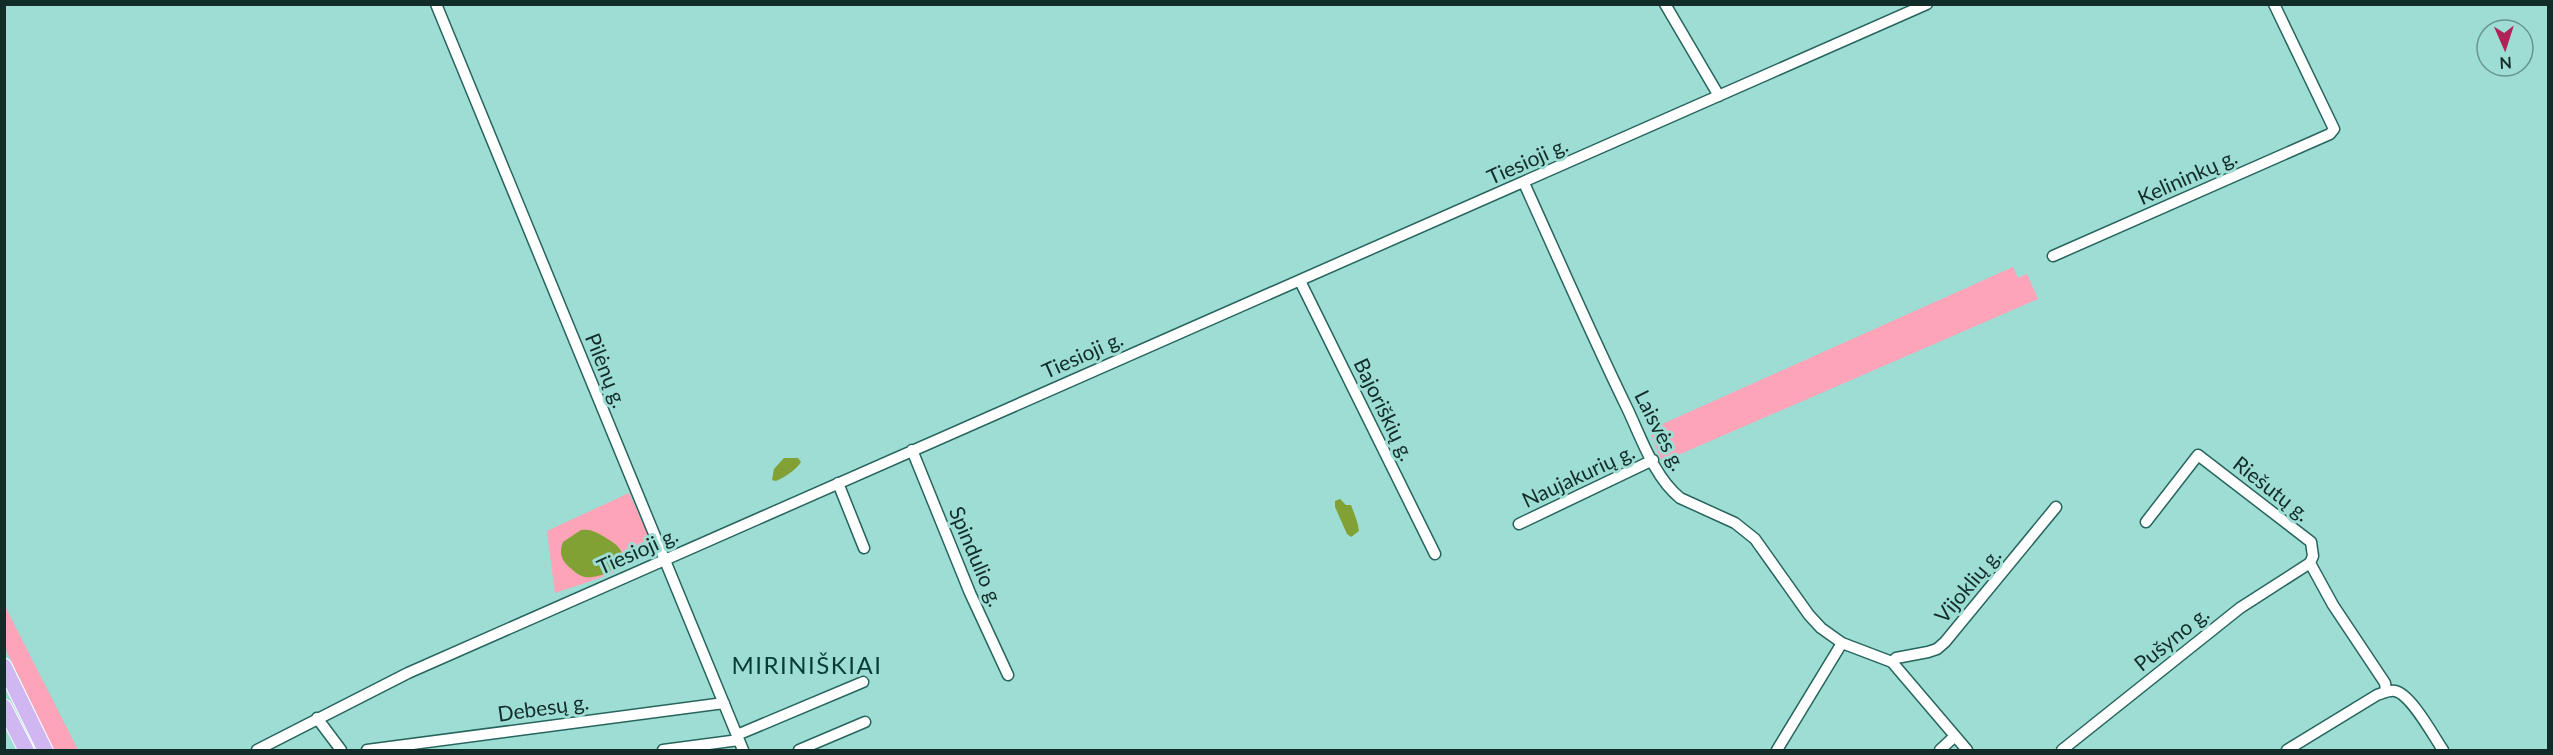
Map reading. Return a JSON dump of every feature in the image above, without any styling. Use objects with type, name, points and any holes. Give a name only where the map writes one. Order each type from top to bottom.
[{"type":"highway","points":[[4,666],[45,750]]},
{"type":"highway","points":[[4,707],[26,750]]},
{"type":"street","name":"Pilėnų g.","points":[[436,4],[739,742]]},
{"type":"street","points":[[1665,4],[1719,96]]},
{"type":"street","name":"Tiesioji g.","points":[[257,750],[408,673],[663,559],[1524,183],[1927,4]]},
{"type":"street","name":"Kelininkų g.","points":[[2053,256],[2330,134],[2334,129],[2274,4]]},
{"type":"street","name":"Laisvės g.","points":[[1524,183],[1593,336],[1664,482],[1680,498],[1746,530],[1821,628],[1842,643],[1892,662],[1967,750]]},
{"type":"street","name":"Bajoriškių g.","points":[[1300,281],[1435,554]]},
{"type":"street","name":"Spindulio g.","points":[[912,450],[970,593],[1008,675]]},
{"type":"street","name":"Riešutų g.","points":[[2146,522],[2198,455],[2312,542],[2313,556],[2310,563],[2334,605],[2385,683],[2386,691]]},
{"type":"street","name":"Naujakurių g.","points":[[1519,524],[1653,460]]},
{"type":"street","points":[[838,483],[864,548]]},
{"type":"street","name":"Vijoklių g.","points":[[1892,662],[1896,658],[1937,649],[1945,642],[2056,507]]},
{"type":"street","name":"Pušyno g.","points":[[2062,750],[2240,608],[2310,563]]},
{"type":"street","points":[[1777,750],[1842,643]]},
{"type":"street","points":[[663,750],[739,742],[863,682]]},
{"type":"street","points":[[2287,750],[2386,691],[2396,691],[2406,697],[2443,750]]},
{"type":"street","name":"Debesų g.","points":[[367,750],[724,703]]},
{"type":"street","points":[[317,718],[341,750]]},
{"type":"street","points":[[799,750],[865,722]]},
{"type":"street","points":[[1940,750],[1954,736]]},
{"type":"shaded area","points":[[2013,267],[2018,278],[2027,274],[2038,299],[1662,462],[1649,430]]},
{"type":"shaded area","points":[[784,458],[798,458],[801,462],[786,476],[776,481],[772,480],[774,469]]},
{"type":"shaded area","points":[[629,493],[645,525],[650,544],[646,552],[625,567],[555,593],[547,531]]},
{"type":"shaded area","points":[[1340,499],[1346,505],[1351,505],[1357,521],[1359,531],[1351,537],[1347,534],[1335,507],[1335,501]]},
{"type":"shaded area","points":[[581,530],[597,532],[619,548],[622,555],[616,567],[600,575],[585,577],[566,564],[561,552],[563,542]]},
{"type":"shaded area","points":[[4,606],[78,750],[54,750],[5,648]]},
{"type":"district","name":"MIRINIŠKIAI","points":[[807,664]]}]
